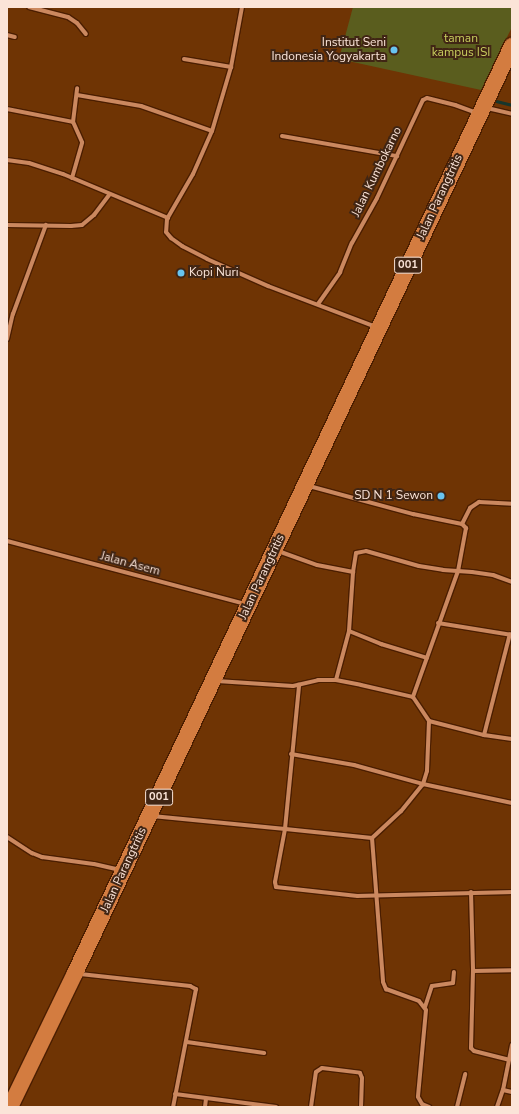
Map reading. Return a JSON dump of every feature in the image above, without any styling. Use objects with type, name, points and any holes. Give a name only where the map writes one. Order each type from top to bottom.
[{"type":"main road","name":"Jalan Parangtritis","points":[[10,1107],[150,816],[378,328],[512,46]]},
{"type":"street","points":[[29,7],[68,17],[77,23],[86,34]]},
{"type":"street","points":[[242,7],[231,67],[212,130],[193,174],[168,218],[166,232],[171,238],[182,246],[207,259],[261,283],[378,328]]},
{"type":"street","points":[[7,35],[15,37]]},
{"type":"street","points":[[184,59],[231,67]]},
{"type":"street","points":[[72,178],[82,142],[73,122],[77,88]]},
{"type":"street","points":[[77,95],[141,106],[212,130]]},
{"type":"street","name":"Jalan Kumbokarno","points":[[318,304],[340,272],[352,243],[377,198],[421,102],[425,98],[481,110]]},
{"type":"street","points":[[7,109],[73,122]]},
{"type":"street","points":[[481,110],[512,114]]},
{"type":"street","points":[[282,136],[397,156]]},
{"type":"street","points":[[7,160],[41,166],[168,218]]},
{"type":"street","points":[[7,225],[82,225],[94,215],[110,194]]},
{"type":"street","points":[[7,339],[13,314],[46,225]]},
{"type":"street","points":[[305,485],[413,514],[462,524],[466,528],[458,571],[438,623],[413,697]]},
{"type":"street","points":[[462,524],[470,508],[479,502],[512,504]]},
{"type":"street","name":"Jalan Asem","points":[[7,541],[249,604]]},
{"type":"street","points":[[274,550],[318,565],[353,572]]},
{"type":"street","points":[[336,680],[349,631],[353,572],[356,553],[366,552],[420,566],[493,575],[512,582]]},
{"type":"street","points":[[438,623],[511,634],[484,734]]},
{"type":"street","points":[[349,631],[381,644],[427,658]]},
{"type":"street","points":[[150,816],[372,838],[401,811],[424,784],[428,764],[429,721],[413,697],[385,689],[336,680],[312,680],[299,685],[213,681]]},
{"type":"street","points":[[299,685],[291,754],[285,829],[275,882],[278,888],[377,896],[471,892],[512,892]]},
{"type":"street","points":[[429,721],[512,739]]},
{"type":"street","points":[[291,754],[354,765],[424,784],[512,803]]},
{"type":"street","points":[[7,837],[32,853],[42,857],[94,864],[123,871]]},
{"type":"street","points":[[372,838],[384,986],[390,991],[418,1001],[425,1007]]},
{"type":"street","points":[[471,892],[473,971],[471,1048],[474,1051],[509,1060]]},
{"type":"street","points":[[473,971],[512,970]]},
{"type":"street","points":[[429,1107],[422,1104],[418,1097],[427,1018],[425,1007],[432,986],[453,984],[454,972]]},
{"type":"street","points":[[75,973],[195,987],[196,991],[187,1042],[173,1107]]},
{"type":"street","points":[[187,1042],[264,1053]]},
{"type":"street","points":[[497,1107],[503,1090],[512,1045]]},
{"type":"street","points":[[311,1107],[315,1074],[318,1069],[322,1068],[360,1073],[362,1078],[361,1107]]},
{"type":"street","points":[[457,1107],[465,1074]]},
{"type":"street","points":[[503,1090],[512,1092]]},
{"type":"street","points":[[175,1094],[276,1107]]},
{"type":"street","points":[[205,1107],[206,1099]]},
{"type":"green space","name":"taman kampus ISI","points":[[353,7],[512,7],[512,27],[481,90],[339,59]]},
{"type":"waterway","points":[[492,100],[512,105]]},
{"type":"place","name":"Institut Seni Indonesia Yogyakarta","points":[[394,50]]},
{"type":"place","name":"Kopi Nuri","points":[[181,273]]},
{"type":"place","name":"SD N 1 Sewon","points":[[441,496]]}]
